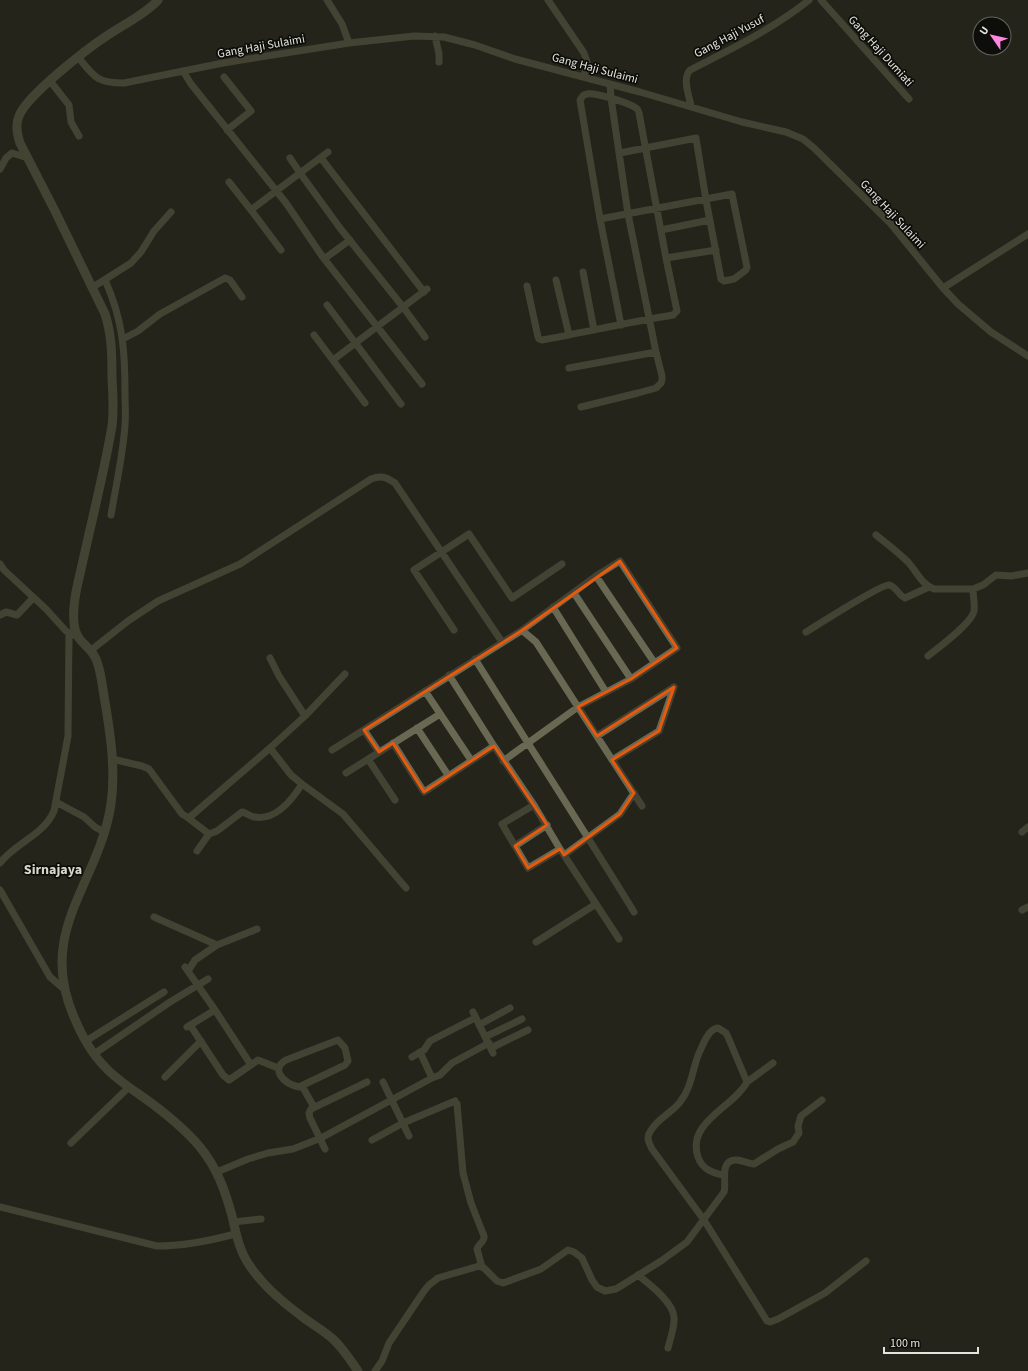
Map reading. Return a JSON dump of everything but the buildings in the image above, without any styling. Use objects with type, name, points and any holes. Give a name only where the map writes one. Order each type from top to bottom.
[{"type":"street","points":[[111,515],[113,418],[123,339],[99,283],[28,158],[20,143],[17,130],[19,116],[28,102],[50,81],[78,57],[108,35],[149,9],[158,0]]},
{"type":"street","points":[[323,0],[332,7]]},
{"type":"street","points":[[327,0],[345,30],[349,43]]},
{"type":"street","points":[[548,0],[584,53],[587,62],[584,77]]},
{"type":"street","name":"Gang Haji Yusuf","points":[[692,106],[686,79],[690,70],[758,34],[791,14],[809,0]]},
{"type":"street","name":"Gang Haji Dumiati","points":[[820,0],[909,99]]},
{"type":"street","points":[[435,36],[439,54],[439,62]]},
{"type":"street","name":"Gang Haji Sulaimi","points":[[78,57],[99,80],[124,83],[183,71],[349,43],[390,38],[435,36],[454,39],[504,56],[692,106],[742,122],[786,132],[803,140],[814,148],[886,219],[944,288],[969,314],[990,332],[1028,356]]},
{"type":"street","points":[[183,71],[227,130],[292,212],[324,259],[422,384]]},
{"type":"street","points":[[224,77],[251,111],[227,130]]},
{"type":"street","points":[[50,81],[69,105],[71,122],[79,136]]},
{"type":"street","points":[[581,407],[638,394],[656,388],[661,383],[662,376],[628,214],[610,84]]},
{"type":"street","points":[[527,286],[539,339],[542,340],[621,325],[650,319],[673,315],[677,311],[638,110],[611,98],[588,93],[582,96],[580,104],[600,219],[621,325]]},
{"type":"street","points":[[600,219],[657,208],[706,200],[732,195],[747,267],[746,270],[730,281],[723,281],[721,279],[706,200],[696,138],[620,153]]},
{"type":"street","points":[[251,210],[328,152]]},
{"type":"street","points":[[0,169],[6,158],[12,153],[28,158]]},
{"type":"street","points":[[290,158],[350,240],[425,337]]},
{"type":"street","points":[[320,158],[426,290],[333,360]]},
{"type":"street","points":[[229,182],[282,250]]},
{"type":"street","points":[[99,283],[127,266],[136,258],[154,231],[171,212]]},
{"type":"street","points":[[661,230],[710,220]]},
{"type":"street","points":[[944,288],[1028,234]]},
{"type":"street","points":[[324,259],[350,240]]},
{"type":"street","points":[[666,258],[716,250]]},
{"type":"street","points":[[583,272],[594,330]]},
{"type":"street","points":[[123,339],[138,331],[160,314],[223,279],[227,278],[230,280],[242,297]]},
{"type":"street","points":[[556,280],[569,335]]},
{"type":"street","points":[[78,638],[74,627],[74,606],[113,460],[126,420],[119,367],[109,326],[106,298],[99,283]]},
{"type":"street","points":[[327,305],[401,404]]},
{"type":"street","points":[[314,335],[365,403]]},
{"type":"street","points":[[569,368],[656,352]]},
{"type":"street","points":[[90,651],[128,621],[158,601],[240,564],[377,476],[384,477],[394,483],[502,642]]},
{"type":"street","points":[[454,630],[414,570],[469,534],[512,598],[562,564]]},
{"type":"street","points":[[876,535],[908,562],[920,580],[929,587],[939,590],[973,589],[983,585],[996,575],[1011,576],[1028,573]]},
{"type":"street","points":[[332,750],[521,630],[620,560],[677,648],[654,662],[631,679],[578,708],[503,760]]},
{"type":"street","points":[[0,564],[4,570],[46,609],[69,633],[78,638],[96,657],[107,711],[112,759],[111,802],[97,853],[71,914],[62,945],[61,966],[64,989],[74,1018],[94,1054],[109,1072],[163,1112],[200,1148],[217,1172],[226,1195],[235,1234],[244,1258],[261,1281],[282,1301],[334,1339],[358,1371]]},
{"type":"street","points":[[596,576],[654,662]]},
{"type":"street","points":[[806,632],[886,585],[891,586],[905,598],[929,587]]},
{"type":"street","points":[[928,656],[967,624],[975,607],[973,589]]},
{"type":"street","points":[[574,593],[631,679]]},
{"type":"street","points":[[0,615],[4,612],[17,614],[33,598]]},
{"type":"street","points":[[553,607],[606,692]]},
{"type":"street","points":[[521,630],[536,642],[642,806]]},
{"type":"street","points":[[0,863],[9,853],[42,829],[52,815],[56,802],[67,744],[69,633]]},
{"type":"street","points":[[270,658],[306,716]]},
{"type":"street","points":[[475,659],[527,743],[589,838],[634,912]]},
{"type":"street","points":[[187,817],[193,816],[306,716],[345,674]]},
{"type":"street","points":[[449,675],[619,939]]},
{"type":"street","points":[[597,736],[674,687],[659,731],[612,760]]},
{"type":"street","points":[[425,691],[471,760]]},
{"type":"street","points":[[346,773],[440,714]]},
{"type":"street","points":[[417,728],[448,776]]},
{"type":"street","points":[[364,730],[379,752]]},
{"type":"street","points":[[393,744],[424,792],[494,746]]},
{"type":"street","points":[[270,748],[284,767],[302,784],[343,814],[406,888]]},
{"type":"street","points":[[112,759],[149,769],[182,814],[209,834]]},
{"type":"street","points":[[368,759],[395,800]]},
{"type":"street","points":[[197,852],[209,834],[217,831],[242,812],[254,817],[274,813],[291,800],[302,784]]},
{"type":"street","points":[[534,805],[502,824],[528,868],[589,838],[620,814],[634,793]]},
{"type":"street","points":[[56,802],[84,817],[95,827],[104,832]]},
{"type":"street","points":[[514,846],[547,825]]},
{"type":"street","points":[[0,890],[50,977],[64,989]]},
{"type":"street","points":[[536,942],[596,904]]},
{"type":"street","points":[[154,917],[216,945]]},
{"type":"street","points":[[251,1065],[186,969],[195,960],[216,945],[258,929]]},
{"type":"street","points":[[94,1054],[170,1002],[208,979]]},
{"type":"street","points":[[86,1041],[162,990],[170,1002]]},
{"type":"street","points":[[412,1057],[424,1050],[430,1041],[476,1018],[510,1008]]},
{"type":"street","points":[[215,1010],[189,1026],[229,1080],[258,1060],[278,1068]]},
{"type":"street","points":[[476,1018],[490,1045]]},
{"type":"street","points":[[490,1045],[522,1019]]},
{"type":"street","points":[[747,1082],[726,1033],[722,1029],[714,1028],[698,1055],[689,1086],[682,1099],[653,1127],[648,1136],[652,1149],[704,1220],[767,1321],[770,1322],[778,1319],[825,1293],[866,1261]]},
{"type":"street","points":[[217,1172],[248,1159],[268,1153],[293,1149],[321,1138],[440,1075],[452,1063],[490,1045],[528,1030]]},
{"type":"street","points":[[338,1040],[342,1043],[345,1048],[348,1061],[345,1065],[302,1086],[294,1086],[289,1083],[278,1072],[280,1064],[286,1060],[338,1040]]},
{"type":"street","points":[[165,1078],[201,1041]]},
{"type":"street","points":[[420,1052],[432,1078]]},
{"type":"street","points":[[724,1175],[713,1173],[704,1168],[696,1152],[697,1138],[705,1124],[739,1092],[747,1082],[772,1063]]},
{"type":"street","points":[[325,1149],[309,1113],[314,1107],[367,1082]]},
{"type":"street","points":[[383,1082],[409,1136]]},
{"type":"street","points":[[302,1086],[314,1107]]},
{"type":"street","points":[[71,1143],[129,1087]]},
{"type":"street","points":[[372,1140],[403,1123],[456,1103],[463,1173],[471,1203],[485,1238],[476,1249],[482,1267],[496,1280],[503,1283],[541,1269],[568,1250],[578,1254],[594,1284],[602,1290],[610,1291],[616,1289],[661,1261],[688,1242],[724,1192],[724,1175],[727,1165],[732,1161],[738,1160],[749,1164],[754,1164],[778,1148],[793,1142],[799,1133],[798,1126],[801,1116],[822,1100]]},
{"type":"street","points":[[0,1207],[157,1246],[192,1244],[235,1234]]},
{"type":"street","points":[[233,1222],[261,1219]]},
{"type":"street","points":[[375,1371],[382,1361],[389,1343],[429,1285],[438,1278],[477,1267],[482,1267]]},
{"type":"street","points":[[638,1275],[657,1291],[670,1306],[673,1312],[674,1324],[668,1348]]},
{"type":"highlighted area","points":[[620,561],[677,648],[631,679],[578,707],[597,736],[674,687],[659,731],[612,760],[634,793],[620,814],[564,855],[560,849],[528,868],[515,846],[547,825],[494,746],[424,792],[393,743],[379,752],[364,730],[521,631]]},
{"type":"district","name":"Sirnajaya","points":[[53,869]]}]
